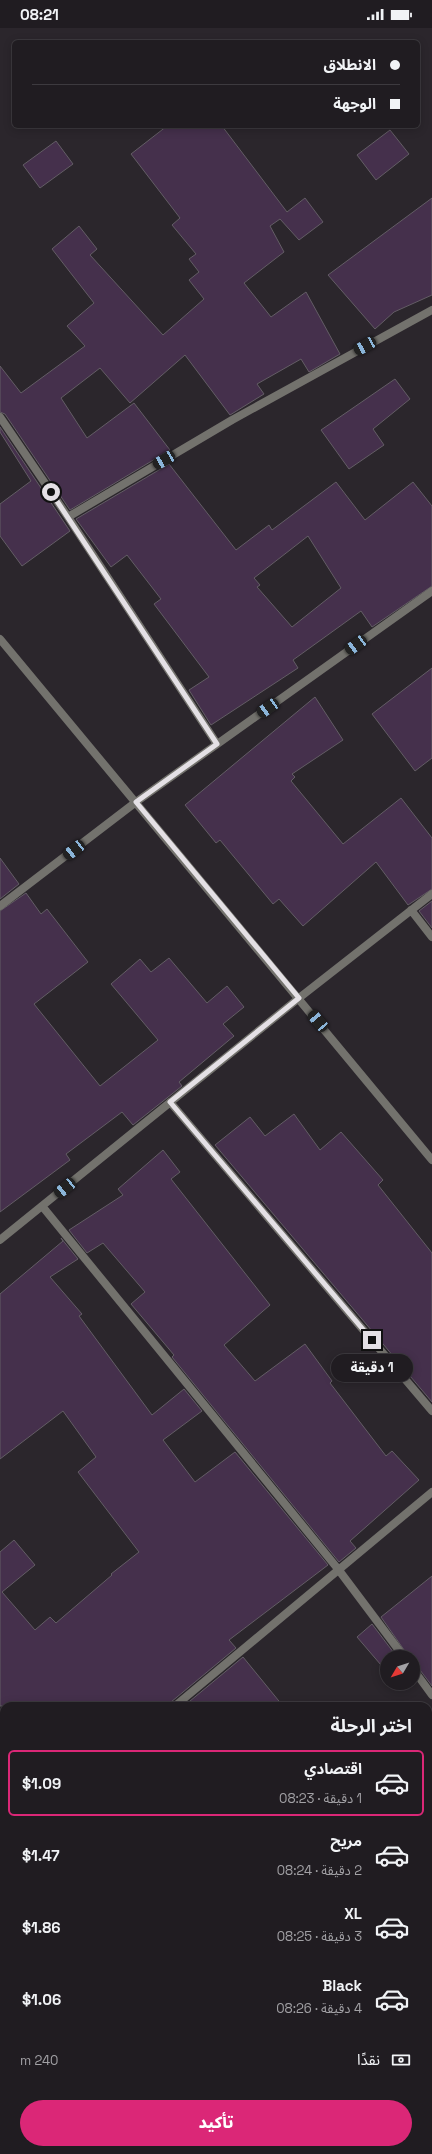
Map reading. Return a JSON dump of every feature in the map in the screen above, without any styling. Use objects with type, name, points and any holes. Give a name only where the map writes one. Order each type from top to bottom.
[{"type":"street","points":[[68,517],[232,420],[432,310]]},
{"type":"street","points":[[0,417],[68,517],[217,744]]},
{"type":"street","points":[[0,906],[136,802],[432,591]]},
{"type":"street","points":[[0,639],[432,1160]]},
{"type":"street","points":[[0,1240],[299,998],[432,894]]},
{"type":"street","points":[[411,910],[432,937]]},
{"type":"street","points":[[170,1102],[432,1411]]},
{"type":"street","points":[[42,1206],[338,1568],[399,1650]]},
{"type":"street","points":[[180,1702],[338,1568],[432,1492]]},
{"type":"street","points":[[420,1679],[432,1695]]},
{"type":"building","points":[[164,128],[224,128],[287,212],[305,198],[323,222],[299,240],[280,219],[270,226],[284,252],[244,283],[271,317],[306,292],[340,354],[309,372],[301,359],[257,384],[264,394],[230,415],[185,355],[130,403],[100,368],[61,398],[87,438],[134,403],[170,450],[70,510],[5,414],[0,412],[0,366],[21,393],[85,346],[67,326],[94,303],[52,249],[79,226],[97,249],[90,255],[163,335],[204,299],[189,280],[199,272],[189,259],[196,254],[172,225],[180,218],[131,154]]},
{"type":"building","points":[[390,130],[409,154],[376,180],[357,155]]},
{"type":"building","points":[[56,141],[73,164],[40,188],[23,165]]},
{"type":"building","points":[[432,198],[432,295],[394,312],[375,329],[328,275]]},
{"type":"building","points":[[395,379],[410,399],[373,429],[384,445],[349,469],[321,430]]},
{"type":"building","points":[[0,427],[70,531],[22,566],[0,536],[0,504],[31,481],[0,432]]},
{"type":"building","points":[[169,464],[236,550],[269,525],[272,530],[336,482],[365,520],[413,482],[432,506],[432,586],[372,627],[361,611],[293,660],[298,668],[211,725],[189,690],[209,677],[154,604],[161,599],[127,555],[111,567],[76,519]],"holes":[[[308,536],[341,588],[292,627],[257,587],[260,585],[254,578]]]},
{"type":"building","points":[[432,668],[432,758],[415,771],[372,714]]},
{"type":"building","points":[[315,697],[343,740],[292,774],[295,777],[291,781],[343,844],[401,798],[432,838],[432,889],[408,905],[376,862],[303,926],[279,899],[273,904],[220,840],[216,843],[185,805]]},
{"type":"building","points":[[0,858],[19,884],[0,899]]},
{"type":"building","points":[[26,893],[41,914],[47,909],[88,962],[34,1004],[100,1086],[158,1040],[111,984],[140,959],[151,972],[169,958],[207,1003],[227,986],[244,1007],[223,1024],[234,1036],[179,1082],[182,1086],[133,1125],[122,1112],[66,1154],[70,1160],[0,1212],[0,911]]},
{"type":"building","points":[[432,901],[432,928],[419,911]]},
{"type":"building","points":[[294,1114],[320,1150],[341,1132],[383,1180],[378,1185],[432,1253],[432,1402],[215,1145],[250,1117],[265,1136]]},
{"type":"building","points":[[163,1150],[180,1172],[171,1179],[270,1305],[224,1345],[255,1381],[305,1344],[332,1381],[330,1383],[386,1456],[392,1451],[419,1480],[350,1541],[356,1548],[339,1562],[172,1357],[174,1355],[131,1304],[145,1292],[103,1243],[87,1253],[69,1230],[123,1195],[118,1189]]},
{"type":"building","points":[[61,1238],[78,1259],[50,1277],[82,1314],[79,1316],[152,1415],[184,1389],[202,1411],[163,1440],[195,1482],[235,1452],[328,1565],[229,1640],[236,1648],[171,1702],[0,1702],[0,1552],[14,1540],[35,1565],[2,1592],[35,1630],[50,1617],[56,1623],[112,1575],[111,1574],[139,1552],[78,1472],[96,1457],[63,1411],[0,1459],[0,1294],[63,1241]]},
{"type":"building","points":[[432,1576],[432,1686],[420,1670],[420,1650],[404,1650],[381,1617]]},
{"type":"building","points":[[372,1624],[392,1650],[380,1650],[380,1664],[357,1637]]},
{"type":"building","points":[[243,1657],[280,1702],[189,1702]]},
{"type":"route","points":[[51,492],[217,744],[136,802],[299,998],[170,1102],[372,1340]]}]
